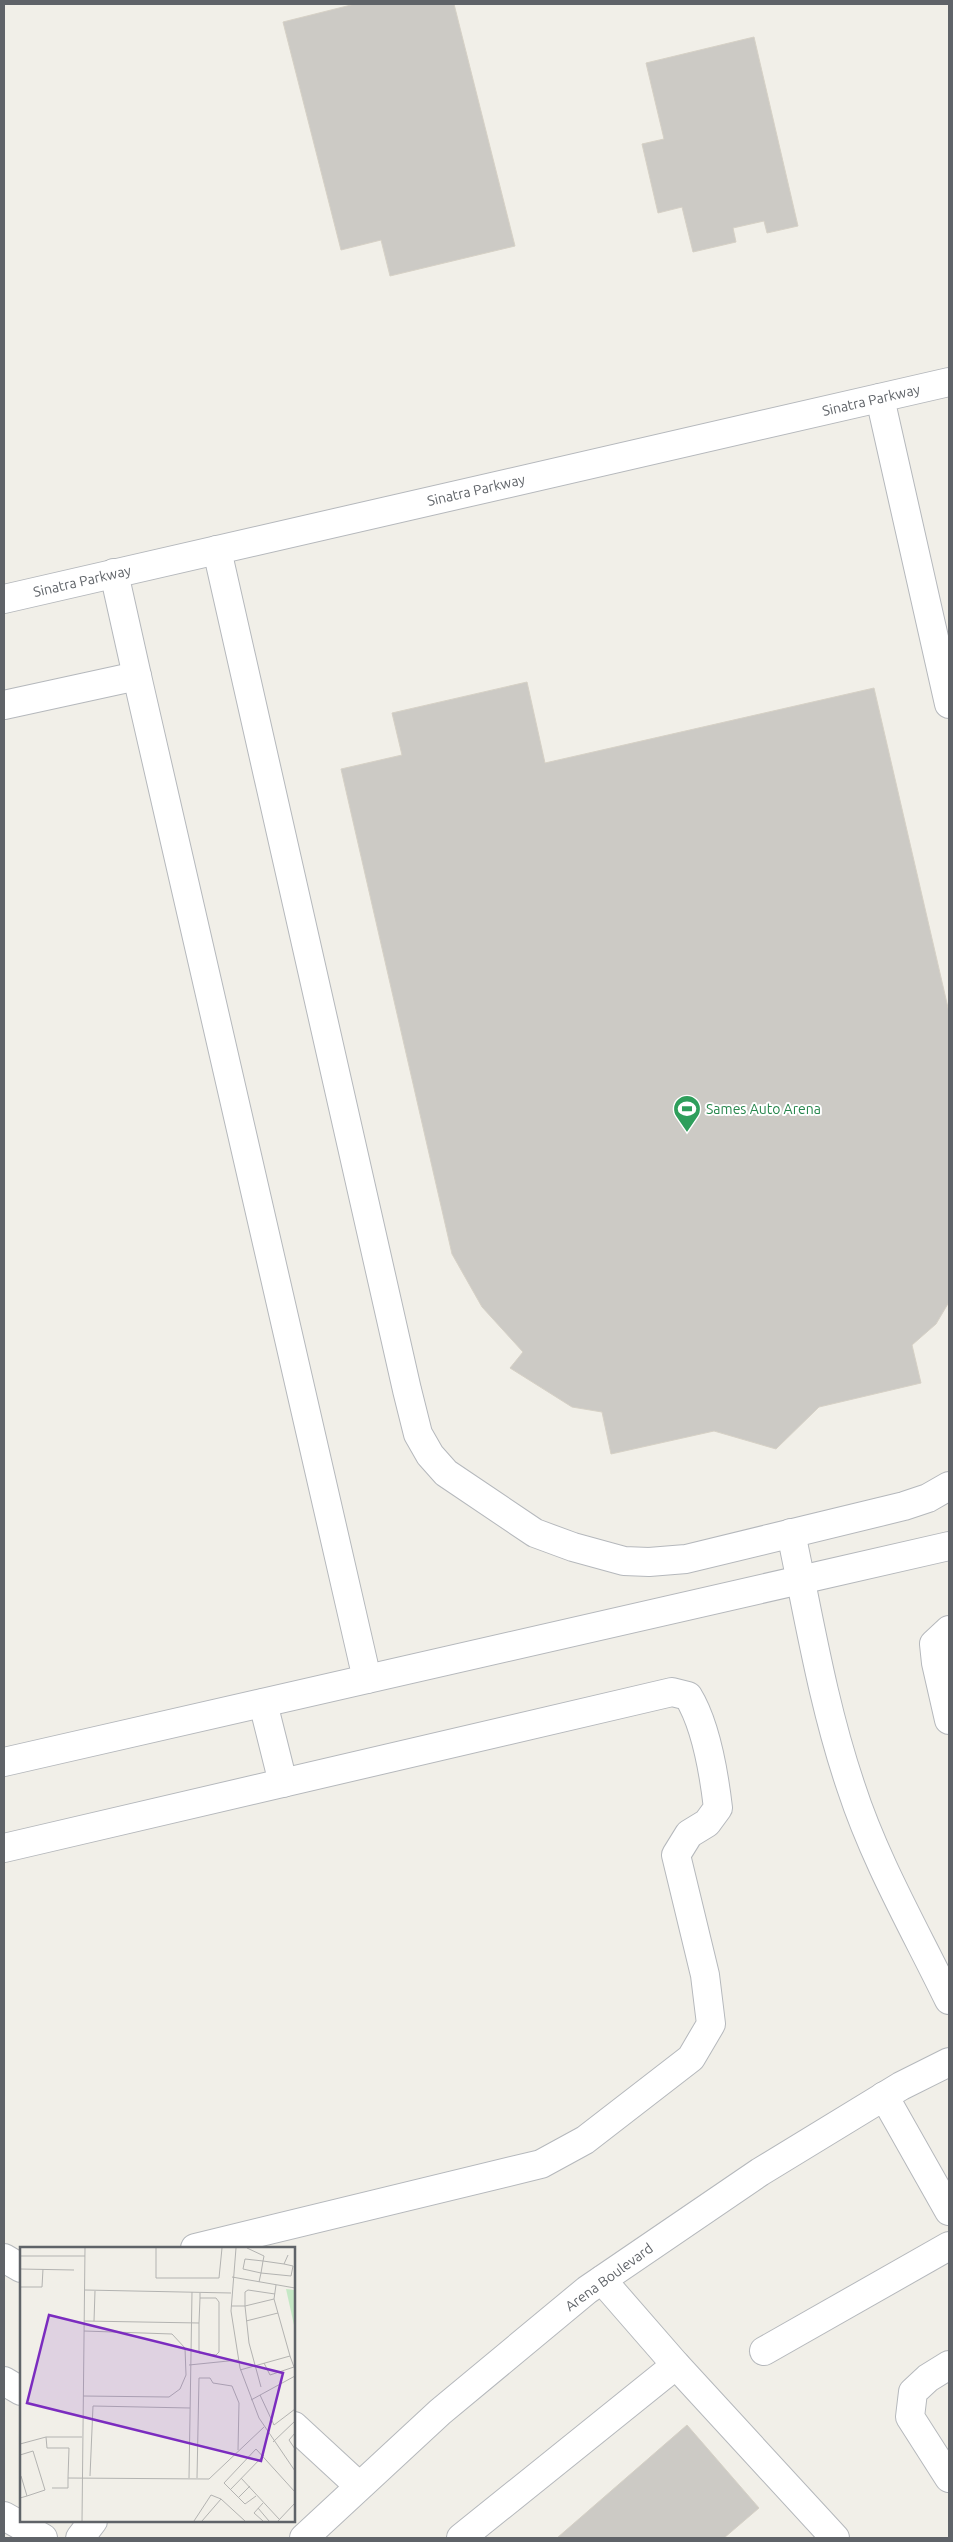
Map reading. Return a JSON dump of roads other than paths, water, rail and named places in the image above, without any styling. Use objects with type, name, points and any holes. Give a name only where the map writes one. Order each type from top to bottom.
[{"type":"street","name":"Sinatra Parkway","points":[[4,599],[949,382]]},
{"type":"street","points":[[880,398],[949,704]]},
{"type":"street","points":[[217,550],[407,1390],[418,1434],[430,1455],[446,1473],[535,1533],[573,1547],[624,1561],[649,1562],[686,1558],[904,1506],[928,1498],[949,1486]]},
{"type":"street","points":[[114,573],[367,1680]]},
{"type":"street","points":[[4,705],[138,676]]},
{"type":"street","points":[[791,1533],[835,1736],[851,1788],[871,1840],[949,2000]]},
{"type":"street","points":[[4,1762],[949,1546]]},
{"type":"street","points":[[949,1630],[934,1644],[936,1663],[949,1720]]},
{"type":"street","points":[[4,1848],[672,1692],[688,1696],[698,1712],[716,1790],[718,1808],[707,1823],[689,1834],[676,1855],[705,1975],[711,2024],[692,2058],[585,2140],[541,2164],[199,2247]]},
{"type":"street","points":[[263,1703],[283,1783]]},
{"type":"street","name":"Arena Boulevard","points":[[304,2538],[440,2412],[602,2280],[760,2172],[884,2096],[949,2062]]},
{"type":"street","points":[[884,2096],[949,2211]]},
{"type":"street","points":[[764,2352],[949,2246]]},
{"type":"street","points":[[4,2258],[20,2267]]},
{"type":"street","points":[[602,2280],[676,2365],[835,2538]]},
{"type":"street","points":[[461,2538],[676,2365]]},
{"type":"street","points":[[949,2365],[928,2378],[913,2392],[910,2417],[949,2478]]},
{"type":"street","points":[[4,2381],[20,2390]]},
{"type":"street","points":[[295,2427],[359,2486]]},
{"type":"street","points":[[4,2516],[43,2538]]},
{"type":"street","points":[[80,2538],[91,2522]]},
{"type":"place","name":"Sames Auto Arena","points":[[687,1133]]}]
